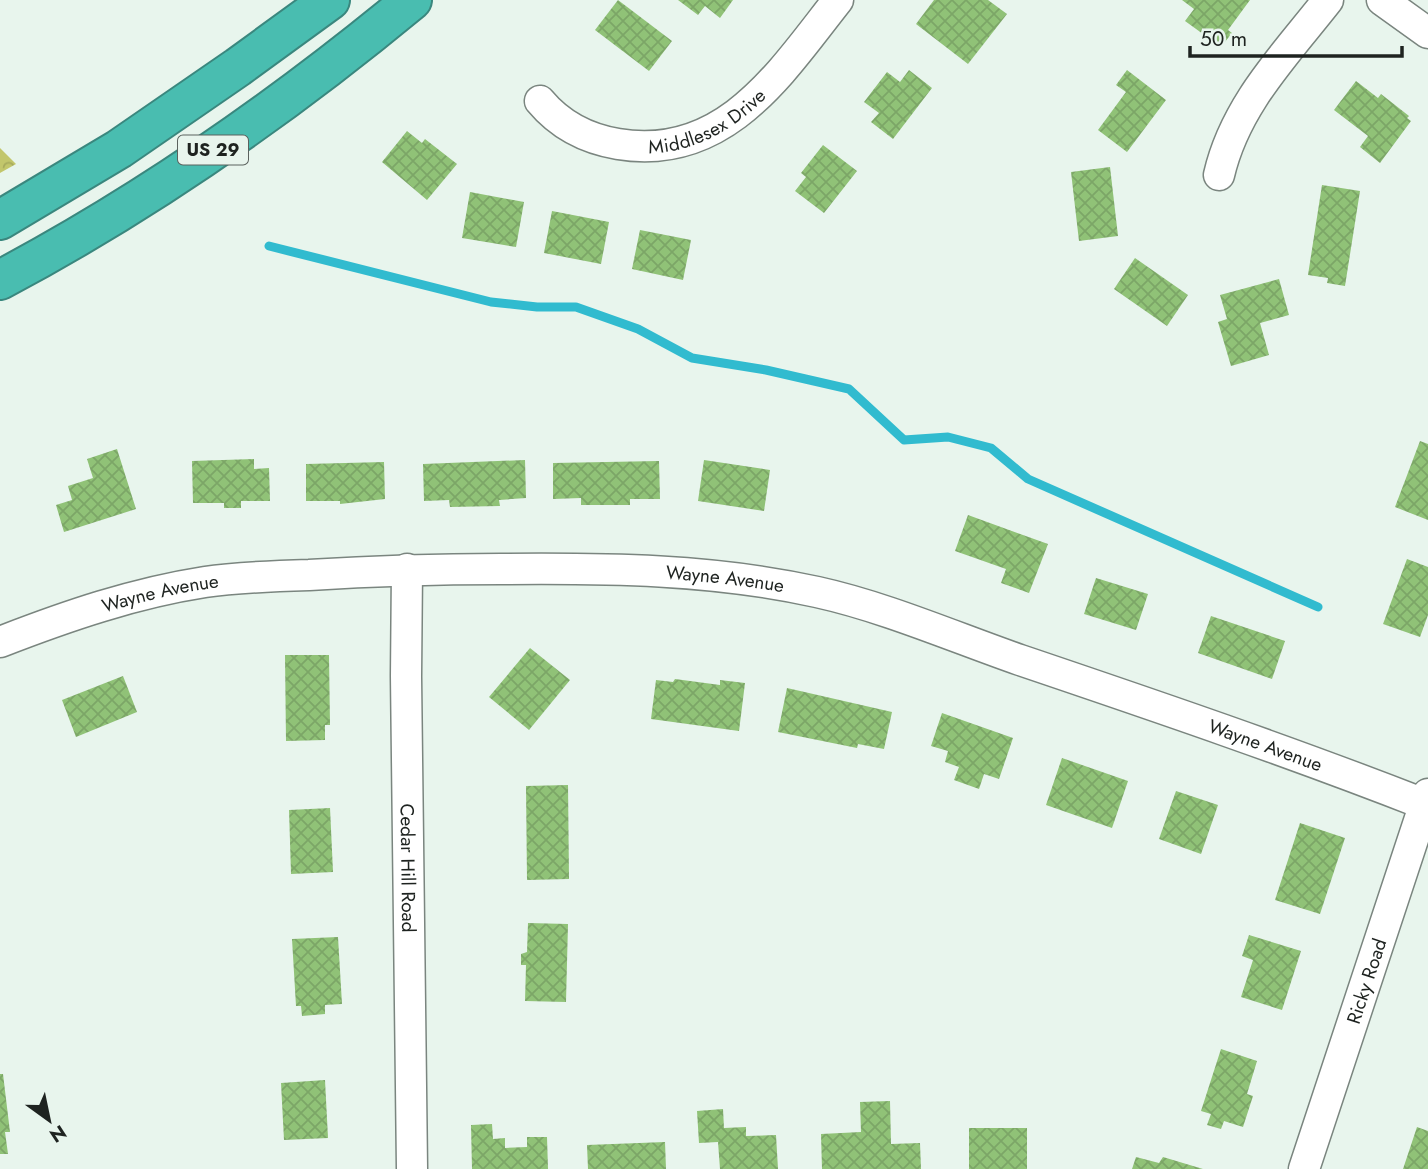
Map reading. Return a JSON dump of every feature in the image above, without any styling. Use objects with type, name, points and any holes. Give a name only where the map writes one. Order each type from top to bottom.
[{"type":"highway","points":[[238,67],[302,0]]},
{"type":"highway","name":"US 29","points":[[0,220],[119,149],[330,0]]},
{"type":"highway","name":"US 29","points":[[0,280],[122,208],[237,134],[335,63],[412,0]]},
{"type":"street","name":"Middlesex Drive","points":[[540,101],[551,114],[577,132],[606,142],[631,146],[664,145],[696,137],[721,126],[748,108],[785,69],[838,0]]},
{"type":"street","points":[[1219,175],[1231,135],[1249,100],[1328,0]]},
{"type":"street","points":[[1382,0],[1428,33]]},
{"type":"street","name":"Wayne Avenue","points":[[0,642],[57,620],[131,597],[207,582],[407,569],[575,568],[694,572],[765,581],[876,608],[943,634],[1426,799]]},
{"type":"street","name":"Cedar Hill Road","points":[[407,569],[412,1169]]},
{"type":"street","name":"Ricky Road","points":[[1304,1169],[1426,799]]},
{"type":"green space","points":[[0,148],[16,164],[0,173]]},
{"type":"building","points":[[618,0],[672,41],[649,71],[595,30]]},
{"type":"building","points":[[678,0],[733,0],[720,18],[705,6],[698,15]]},
{"type":"building","points":[[934,0],[988,0],[1007,14],[968,64],[916,24]]},
{"type":"building","points":[[1182,0],[1250,0],[1228,30],[1232,33],[1221,47],[1185,21],[1194,9]]},
{"type":"building","points":[[909,70],[932,88],[893,139],[871,122],[879,113],[864,102],[887,72],[900,82]]},
{"type":"building","points":[[1127,70],[1166,100],[1127,152],[1098,130],[1126,92],[1116,85]]},
{"type":"building","points":[[1356,81],[1378,98],[1381,94],[1409,116],[1407,118],[1411,121],[1380,163],[1360,147],[1368,136],[1334,110]]},
{"type":"building","points":[[407,131],[422,143],[425,139],[457,164],[427,200],[382,162]]},
{"type":"building","points":[[823,145],[857,171],[824,213],[795,191],[806,177],[801,173]]},
{"type":"building","points":[[1110,167],[1118,236],[1079,241],[1071,172]]},
{"type":"building","points":[[1322,185],[1360,191],[1345,286],[1327,283],[1328,278],[1308,275]]},
{"type":"building","points":[[470,192],[524,202],[516,247],[462,238]]},
{"type":"building","points":[[552,211],[609,222],[601,264],[544,253]]},
{"type":"building","points":[[640,230],[691,240],[683,280],[632,269]]},
{"type":"building","points":[[1135,258],[1188,295],[1167,326],[1114,289]]},
{"type":"building","points":[[1279,279],[1289,315],[1260,323],[1269,355],[1231,366],[1218,322],[1227,319],[1220,295]]},
{"type":"building","points":[[1420,441],[1428,444],[1428,520],[1395,507]]},
{"type":"building","points":[[117,449],[136,509],[64,532],[56,505],[72,500],[68,486],[93,478],[87,459]]},
{"type":"building","points":[[254,459],[254,469],[269,468],[270,501],[241,501],[241,508],[224,508],[224,503],[193,503],[192,461]]},
{"type":"building","points":[[525,460],[526,498],[499,500],[500,506],[450,507],[449,500],[424,501],[423,464]]},
{"type":"building","points":[[704,460],[770,470],[764,511],[698,501]]},
{"type":"building","points":[[659,461],[660,499],[630,499],[630,505],[581,505],[581,498],[553,499],[553,463]]},
{"type":"building","points":[[384,462],[385,499],[340,504],[340,501],[306,501],[306,464]]},
{"type":"building","points":[[968,515],[1048,544],[1029,593],[1001,583],[1006,569],[955,551]]},
{"type":"building","points":[[1407,559],[1428,567],[1428,615],[1420,637],[1383,624]]},
{"type":"building","points":[[1096,578],[1148,594],[1136,630],[1084,614]]},
{"type":"building","points":[[1211,616],[1285,641],[1272,679],[1198,653]]},
{"type":"building","points":[[530,648],[570,680],[529,730],[489,697]]},
{"type":"building","points":[[285,655],[329,655],[330,725],[325,725],[325,740],[286,741]]},
{"type":"building","points":[[123,676],[137,712],[76,737],[62,700]]},
{"type":"building","points":[[675,679],[720,685],[720,680],[745,683],[739,731],[651,719],[656,680],[673,682]]},
{"type":"building","points":[[787,688],[892,712],[884,749],[858,744],[857,748],[778,732]]},
{"type":"building","points":[[942,713],[1013,738],[999,779],[984,774],[979,789],[954,780],[959,767],[945,762],[948,751],[931,746]]},
{"type":"building","points":[[1062,758],[1128,781],[1112,828],[1046,805]]},
{"type":"building","points":[[568,785],[569,879],[527,880],[526,786]]},
{"type":"building","points":[[1176,791],[1218,805],[1201,854],[1159,839]]},
{"type":"building","points":[[330,808],[333,872],[291,874],[289,810]]},
{"type":"building","points":[[1300,823],[1345,838],[1320,914],[1275,900]]},
{"type":"building","points":[[528,923],[568,924],[566,1002],[525,1001],[526,965],[521,965],[521,954],[527,952]]},
{"type":"building","points":[[1249,935],[1301,951],[1282,1010],[1241,997],[1253,960],[1242,956]]},
{"type":"building","points":[[338,937],[342,1004],[325,1005],[325,1014],[302,1016],[301,1006],[296,1006],[292,939]]},
{"type":"building","points":[[1221,1049],[1257,1061],[1247,1094],[1253,1096],[1243,1127],[1224,1121],[1221,1129],[1207,1125],[1211,1114],[1201,1111]]},
{"type":"building","points":[[0,1074],[3,1074],[10,1132],[5,1132],[8,1154],[0,1154]]},
{"type":"building","points":[[325,1080],[328,1138],[284,1140],[281,1083]]},
{"type":"building","points":[[890,1101],[891,1144],[920,1143],[921,1169],[822,1169],[821,1134],[861,1132],[860,1102]]},
{"type":"building","points":[[723,1109],[724,1128],[746,1127],[746,1136],[776,1135],[778,1169],[720,1169],[718,1142],[699,1143],[697,1111]]},
{"type":"building","points":[[492,1124],[493,1139],[505,1138],[505,1148],[527,1147],[527,1137],[547,1137],[548,1169],[472,1169],[471,1125]]},
{"type":"building","points":[[1417,1127],[1428,1131],[1428,1169],[1403,1169]]},
{"type":"building","points":[[969,1128],[1027,1128],[1027,1169],[969,1169]]},
{"type":"building","points":[[665,1142],[666,1169],[588,1169],[587,1145]]},
{"type":"building","points":[[1136,1157],[1159,1163],[1163,1157],[1203,1169],[1132,1169]]},
{"type":"waterway","points":[[269,246],[491,302],[537,307],[576,307],[638,329],[692,358],[766,370],[849,389],[904,440],[948,437],[991,448],[1028,479],[1318,607]]}]
